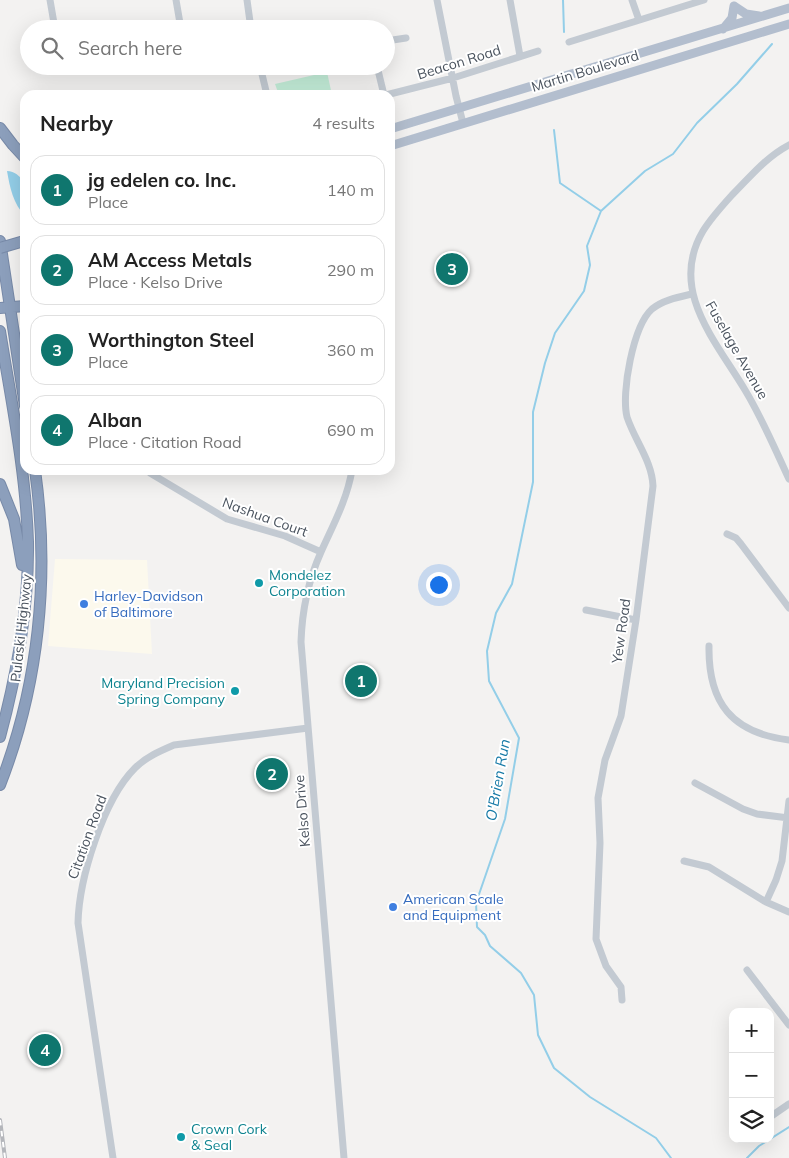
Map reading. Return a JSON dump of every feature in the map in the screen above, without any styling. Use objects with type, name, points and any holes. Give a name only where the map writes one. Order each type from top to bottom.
[{"type":"highway","points":[[0,128],[20,153]]},
{"type":"highway","points":[[0,240],[5,307],[20,381]]},
{"type":"highway","points":[[0,248],[20,242]]},
{"type":"highway","points":[[5,307],[20,306]]},
{"type":"highway","name":"Pulaski Highway","points":[[0,331],[20,468]]},
{"type":"highway","name":"Pulaski Highway","points":[[0,737],[13,686],[27,596],[28,542],[21,475]]},
{"type":"highway","name":"Pulaski Highway","points":[[0,785],[13,748],[34,661],[40,600],[40,528],[35,475]]},
{"type":"highway","points":[[0,484],[17,530],[27,596],[40,600]]},
{"type":"main road","points":[[733,3],[746,14],[763,17]]},
{"type":"main road","points":[[723,29],[732,18],[733,3]]},
{"type":"main road","name":"Martin Boulevard","points":[[395,127],[789,8]]},
{"type":"main road","name":"Martin Boulevard","points":[[395,144],[463,122],[789,24]]},
{"type":"street","points":[[50,0],[53,20]]},
{"type":"street","points":[[176,0],[179,20]]},
{"type":"street","points":[[246,0],[249,20]]},
{"type":"street","points":[[438,0],[463,122]]},
{"type":"street","points":[[510,0],[520,56]]},
{"type":"street","points":[[632,0],[639,20]]},
{"type":"street","points":[[568,42],[704,0]]},
{"type":"street","points":[[395,40],[406,38]]},
{"type":"street","name":"Beacon Road","points":[[395,92],[453,78],[538,51]]},
{"type":"street","points":[[262,75],[266,90]]},
{"type":"street","points":[[380,75],[384,90]]},
{"type":"street","name":"Fuselage Avenue","points":[[789,145],[766,160],[707,225],[699,240],[690,276],[692,294],[702,319],[754,403],[789,478]]},
{"type":"street","name":"Yew Road","points":[[622,1000],[621,988],[606,966],[596,939],[600,843],[598,798],[605,760],[621,716],[636,620],[653,486],[648,463],[629,423],[625,409],[627,380],[638,332],[644,320],[660,304],[692,294]]},
{"type":"street","name":"Nashua Court","points":[[153,475],[227,519],[285,536],[321,552]]},
{"type":"street","name":"Kelso Drive","points":[[344,1158],[302,661],[302,624],[309,585],[321,552],[343,506],[351,475]]},
{"type":"street","points":[[726,534],[736,538],[789,608]]},
{"type":"street","points":[[586,610],[636,620]]},
{"type":"street","points":[[709,646],[709,660],[714,690],[727,712],[752,731],[766,736],[789,740]]},
{"type":"street","name":"Citation Road","points":[[113,1158],[78,923],[78,907],[84,878],[112,801],[118,790],[135,769],[157,753],[174,745],[308,728]]},
{"type":"street","points":[[695,783],[743,809],[757,814],[788,817]]},
{"type":"street","points":[[766,902],[776,880],[782,860],[789,801]]},
{"type":"street","points":[[684,861],[709,867],[766,902],[789,912]]},
{"type":"street","points":[[747,970],[789,1025]]},
{"type":"street","points":[[774,1114],[789,1104]]},
{"type":"shaded area","points":[[55,559],[147,560],[152,654],[48,646]]},
{"type":"green space","points":[[314,75],[328,75],[331,90],[277,90],[275,84]]},
{"type":"water","points":[[7,171],[15,173],[20,177],[20,209],[15,201]]},
{"type":"waterway","name":"O'Brien Run","points":[[563,0],[564,32]]},
{"type":"waterway","points":[[601,211],[645,171],[673,154],[697,123],[737,84],[772,44]]},
{"type":"waterway","name":"O'Brien Run","points":[[554,130],[560,183],[601,211],[587,246],[590,265],[584,291],[555,333],[545,363],[533,412],[533,482],[512,584],[496,613],[487,651],[489,681],[519,738],[505,819],[476,903],[477,927],[485,935],[490,946],[521,973],[534,995],[538,1035],[554,1068],[590,1097],[656,1138],[671,1158]]},
{"type":"waterway","points":[[747,1158],[759,1146],[789,1127]]},
{"type":"railway","points":[[0,1120],[5,1158]]},
{"type":"place","name":"Worthington Steel","points":[[452,269]]},
{"type":"place","name":"Mondelez Corporation","points":[[259,583]]},
{"type":"place","name":"Harley-Davidson of Baltimore","points":[[84,604]]},
{"type":"place","name":"jg edelen co. Inc.","points":[[361,681]]},
{"type":"place","name":"Maryland Precision Spring Company","points":[[235,691]]},
{"type":"place","name":"AM Access Metals","points":[[272,774]]},
{"type":"place","name":"American Scale and Equipment","points":[[393,907]]},
{"type":"place","name":"Alban","points":[[45,1050]]},
{"type":"place","name":"Crown Cork & Seal","points":[[181,1137]]}]
